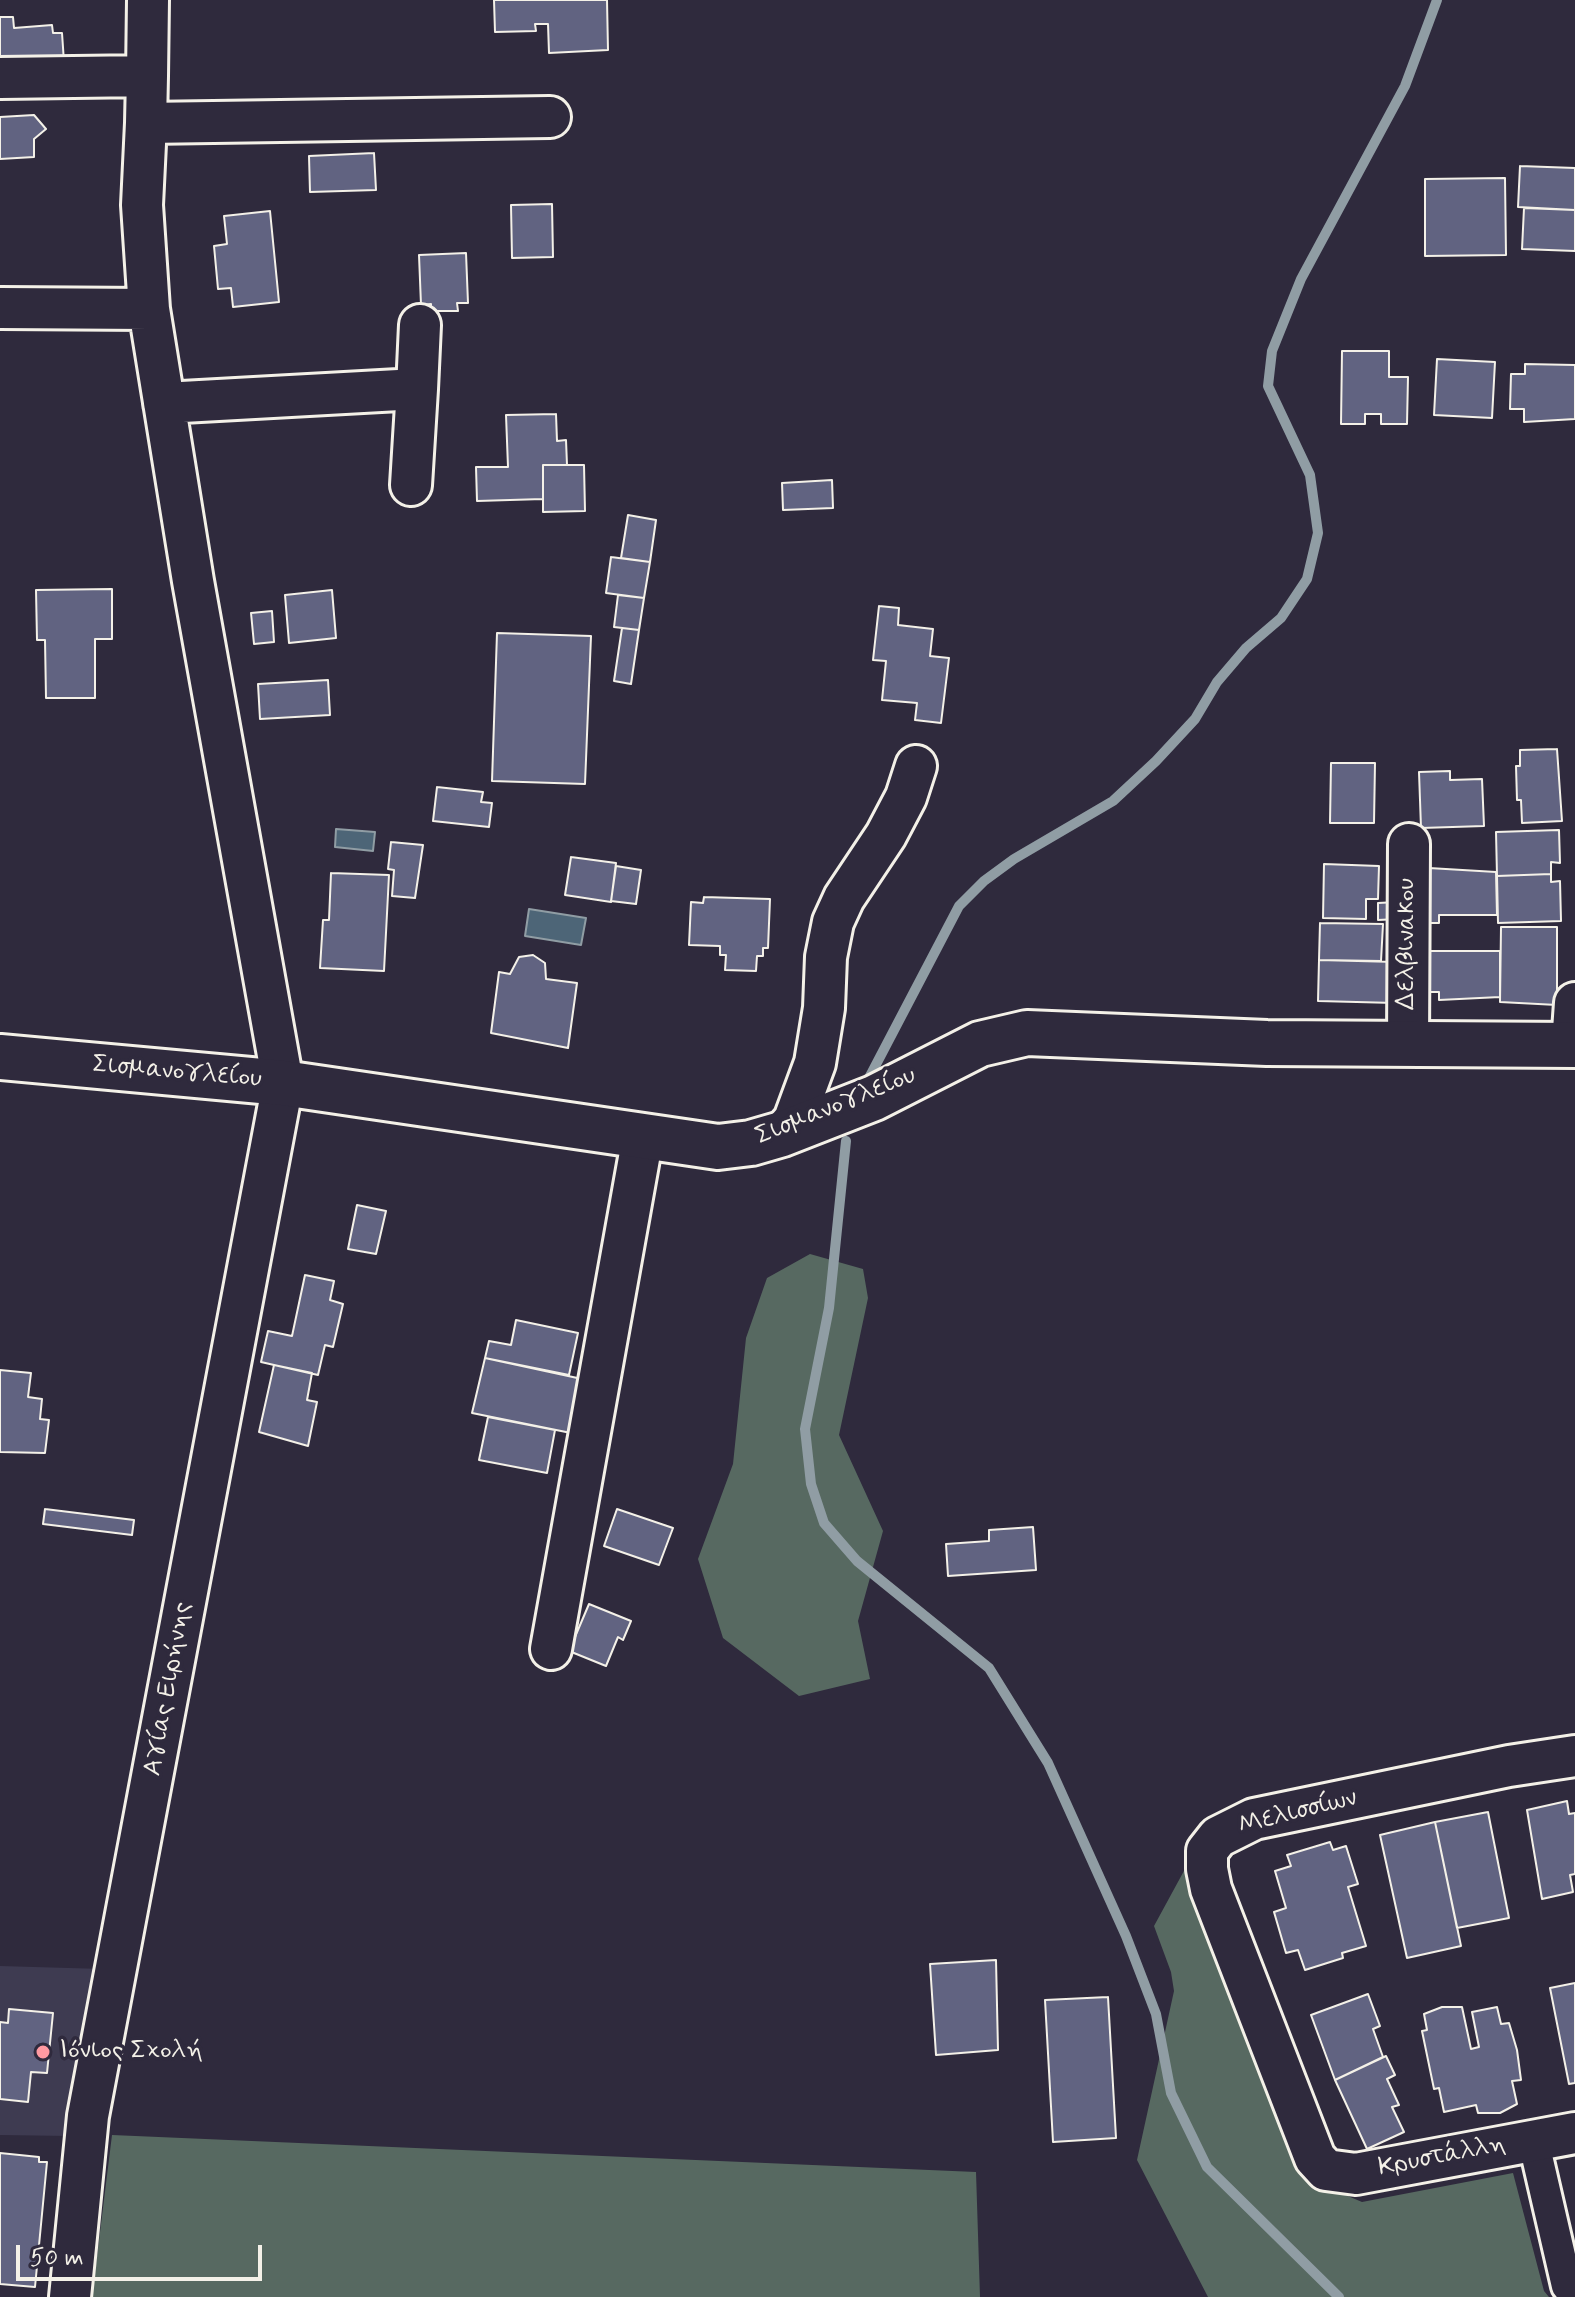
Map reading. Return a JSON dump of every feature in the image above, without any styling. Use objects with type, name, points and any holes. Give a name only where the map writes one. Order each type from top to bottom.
[{"type":"street","points":[[148,0],[142,205],[149,309],[283,1083]]},
{"type":"street","points":[[0,78],[147,76]]},
{"type":"street","points":[[146,123],[550,117]]},
{"type":"street","points":[[0,308],[149,309]]},
{"type":"street","points":[[411,485],[420,325]]},
{"type":"street","points":[[164,403],[417,389]]},
{"type":"street","points":[[782,1134],[794,1120],[815,1063],[824,1008],[826,957],[833,922],[844,898],[893,822],[916,766]]},
{"type":"street","name":"Δελβινακου","points":[[1408,1045],[1409,844]]},
{"type":"street","points":[[1574,1045],[1575,1003]]},
{"type":"street","name":"Σισμανογλείου","points":[[0,1057],[283,1083],[718,1147],[782,1134],[874,1098],[980,1044],[1027,1033],[1408,1045],[1574,1045]]},
{"type":"street","name":"Αγίας Ειρήνης","points":[[70,2297],[88,2116],[283,1083]]},
{"type":"street","points":[[551,1649],[643,1136]]},
{"type":"street","name":"Μελισσίων","points":[[1315,2158],[1211,1889],[1207,1851],[1218,1837],[1254,1819],[1509,1766],[1575,1756]]},
{"type":"street","name":"Κρυστάλλη","points":[[1315,2158],[1326,2170],[1356,2174],[1575,2133]]},
{"type":"street","points":[[1533,2139],[1567,2286],[1575,2294]]},
{"type":"shaded area","name":"Ιόνιος Σχολή","points":[[0,1966],[103,1969],[70,2136],[0,2135]]},
{"type":"green space","points":[[810,1254],[863,1269],[868,1298],[839,1435],[883,1531],[858,1621],[870,1679],[799,1696],[723,1638],[698,1559],[733,1464],[746,1338],[767,1278]]},
{"type":"green space","points":[[1185,1869],[1310,2180],[1362,2202],[1513,2173],[1544,2291],[1549,2297],[1208,2297],[1137,2160],[1174,1991],[1171,1972],[1154,1926]]},
{"type":"green space","points":[[112,2135],[976,2172],[980,2297],[92,2297]]},
{"type":"water","points":[[336,829],[375,832],[373,851],[335,847]]},
{"type":"water","points":[[529,909],[586,918],[581,945],[525,936]]},
{"type":"building","points":[[494,0],[607,0],[608,50],[549,53],[548,24],[535,24],[536,31],[495,32]]},
{"type":"building","points":[[0,17],[13,17],[14,28],[52,25],[53,33],[62,33],[64,62],[0,67]]},
{"type":"building","points":[[34,115],[46,129],[34,139],[34,157],[0,159],[0,117]]},
{"type":"building","points":[[374,153],[376,190],[310,192],[309,156]]},
{"type":"building","points":[[1520,166],[1575,168],[1575,210],[1518,207]]},
{"type":"building","points":[[1505,178],[1506,255],[1425,256],[1425,179]]},
{"type":"building","points":[[552,204],[553,257],[512,258],[511,205]]},
{"type":"building","points":[[1524,208],[1575,210],[1575,251],[1522,249]]},
{"type":"building","points":[[270,211],[279,302],[233,307],[231,288],[218,289],[214,246],[227,244],[224,216]]},
{"type":"building","points":[[466,253],[468,303],[457,303],[458,311],[431,311],[431,304],[421,305],[419,255]]},
{"type":"building","points":[[1342,351],[1389,351],[1389,377],[1408,377],[1407,424],[1381,424],[1381,414],[1365,414],[1365,424],[1341,424]]},
{"type":"building","points":[[1437,359],[1495,362],[1492,418],[1434,415]]},
{"type":"building","points":[[1525,364],[1575,365],[1575,419],[1524,422],[1524,409],[1510,409],[1511,374],[1525,374]]},
{"type":"building","points":[[556,414],[557,441],[566,440],[567,465],[543,465],[543,499],[477,501],[476,467],[508,467],[506,415]]},
{"type":"building","points":[[543,465],[584,465],[585,511],[543,512]]},
{"type":"building","points":[[832,480],[833,508],[783,510],[782,483]]},
{"type":"building","points":[[628,515],[656,520],[650,562],[621,558]]},
{"type":"building","points":[[611,557],[650,562],[644,598],[606,593]]},
{"type":"building","points":[[112,589],[112,639],[95,639],[95,698],[46,698],[45,640],[37,640],[36,590]]},
{"type":"building","points":[[332,590],[336,638],[289,643],[285,595]]},
{"type":"building","points":[[618,595],[644,598],[639,630],[614,627]]},
{"type":"building","points":[[879,606],[899,608],[898,625],[933,629],[930,656],[949,658],[941,723],[915,720],[917,703],[882,700],[886,661],[873,660]]},
{"type":"building","points":[[272,611],[274,642],[254,644],[251,613]]},
{"type":"building","points":[[622,628],[639,630],[631,684],[614,681]]},
{"type":"building","points":[[497,633],[591,636],[585,784],[492,781]]},
{"type":"building","points":[[328,680],[330,715],[260,719],[258,684]]},
{"type":"building","points":[[1557,749],[1562,821],[1522,823],[1521,800],[1517,800],[1516,766],[1520,766],[1520,750]]},
{"type":"building","points":[[1331,763],[1375,763],[1374,823],[1330,823]]},
{"type":"building","points":[[1450,771],[1450,780],[1482,779],[1484,826],[1421,828],[1419,772]]},
{"type":"building","points":[[437,787],[483,792],[481,802],[492,803],[489,827],[433,821]]},
{"type":"building","points":[[1559,830],[1560,863],[1551,862],[1551,874],[1497,876],[1496,832]]},
{"type":"building","points":[[391,842],[423,845],[415,898],[392,896],[394,870],[388,869]]},
{"type":"building","points":[[571,857],[616,863],[611,902],[565,895]]},
{"type":"building","points":[[1324,864],[1379,866],[1378,899],[1366,899],[1366,919],[1323,918]]},
{"type":"building","points":[[616,866],[641,870],[636,904],[611,901]]},
{"type":"building","points":[[1429,868],[1496,872],[1497,915],[1439,915],[1439,923],[1429,923]]},
{"type":"building","points":[[331,873],[389,875],[384,971],[320,968],[323,920],[329,920]]},
{"type":"building","points":[[1551,874],[1551,882],[1560,881],[1561,921],[1498,923],[1497,876]]},
{"type":"building","points":[[704,897],[770,899],[768,948],[763,948],[763,956],[757,956],[756,971],[725,970],[726,955],[720,955],[720,946],[689,945],[691,902],[703,903]]},
{"type":"building","points":[[1397,902],[1398,919],[1378,920],[1378,903]]},
{"type":"building","points":[[1320,923],[1383,924],[1381,961],[1319,960]]},
{"type":"building","points":[[1501,927],[1557,927],[1557,1005],[1500,1002]]},
{"type":"building","points":[[1427,951],[1500,951],[1500,997],[1439,1000],[1439,992],[1427,992]]},
{"type":"building","points":[[533,955],[545,963],[546,979],[577,983],[568,1048],[491,1033],[499,972],[510,974],[519,957]]},
{"type":"building","points":[[1319,960],[1396,962],[1395,1003],[1318,1001]]},
{"type":"building","points":[[357,1205],[386,1211],[376,1254],[348,1249]]},
{"type":"building","points":[[305,1275],[334,1281],[330,1300],[343,1304],[333,1347],[325,1345],[318,1375],[261,1362],[268,1331],[292,1336]]},
{"type":"building","points":[[516,1320],[578,1333],[569,1375],[485,1358],[489,1341],[511,1345]]},
{"type":"building","points":[[485,1358],[582,1379],[571,1433],[472,1413]]},
{"type":"building","points":[[274,1365],[312,1373],[307,1400],[317,1402],[308,1446],[259,1432]]},
{"type":"building","points":[[0,1370],[31,1373],[28,1397],[42,1399],[40,1419],[49,1420],[45,1453],[0,1452]]},
{"type":"building","points":[[488,1417],[555,1430],[547,1473],[479,1460]]},
{"type":"building","points":[[45,1509],[134,1520],[132,1535],[43,1524]]},
{"type":"building","points":[[617,1509],[673,1528],[659,1565],[604,1546]]},
{"type":"building","points":[[1033,1527],[1036,1570],[948,1576],[946,1544],[989,1541],[989,1530]]},
{"type":"building","points":[[589,1604],[631,1621],[623,1640],[618,1637],[606,1666],[569,1651]]},
{"type":"building","points":[[1567,1801],[1569,1814],[1575,1813],[1575,1874],[1570,1875],[1573,1892],[1542,1899],[1527,1810]]},
{"type":"building","points":[[1488,1812],[1509,1918],[1457,1928],[1435,1822]]},
{"type":"building","points":[[1435,1822],[1461,1946],[1407,1958],[1380,1835]]},
{"type":"building","points":[[1330,1842],[1333,1850],[1346,1846],[1358,1884],[1348,1887],[1366,1946],[1342,1953],[1343,1958],[1305,1970],[1298,1950],[1286,1953],[1274,1912],[1286,1908],[1275,1871],[1291,1866],[1287,1855]]},
{"type":"building","points":[[996,1960],[998,2050],[936,2055],[930,1964]]},
{"type":"building","points":[[1575,1983],[1575,2083],[1569,2084],[1550,1988]]},
{"type":"building","points":[[1368,1994],[1380,2026],[1373,2029],[1383,2057],[1335,2080],[1311,2015]]},
{"type":"building","points":[[1108,1997],[1116,2138],[1053,2142],[1045,2000]]},
{"type":"building","points":[[1442,2007],[1462,2007],[1471,2049],[1479,2047],[1472,2012],[1497,2007],[1501,2024],[1509,2023],[1517,2050],[1521,2080],[1512,2081],[1517,2104],[1500,2113],[1478,2113],[1476,2105],[1444,2112],[1439,2088],[1434,2089],[1422,2031],[1427,2030],[1424,2014]]},
{"type":"building","points":[[9,2009],[53,2013],[47,2073],[31,2072],[28,2102],[0,2099],[0,2022],[8,2023]]},
{"type":"building","points":[[1386,2056],[1395,2075],[1387,2079],[1399,2105],[1392,2107],[1404,2132],[1367,2149],[1335,2080]]},
{"type":"building","points":[[0,2153],[39,2157],[39,2162],[47,2162],[35,2287],[0,2284]]},
{"type":"waterway","points":[[870,1076],[959,906],[984,881],[1014,859],[1113,801],[1156,761],[1195,719],[1217,682],[1246,648],[1281,618],[1307,579],[1318,533],[1310,475],[1268,386],[1272,351],[1301,279],[1405,86],[1437,0]]},
{"type":"waterway","points":[[846,1141],[829,1308],[805,1429],[811,1484],[824,1523],[857,1561],[989,1668],[1048,1763],[1126,1936],[1156,2014],[1171,2093],[1207,2167],[1339,2297]]},
{"type":"place","name":"Ιόνιος Σχολή","points":[[43,2052]]}]
